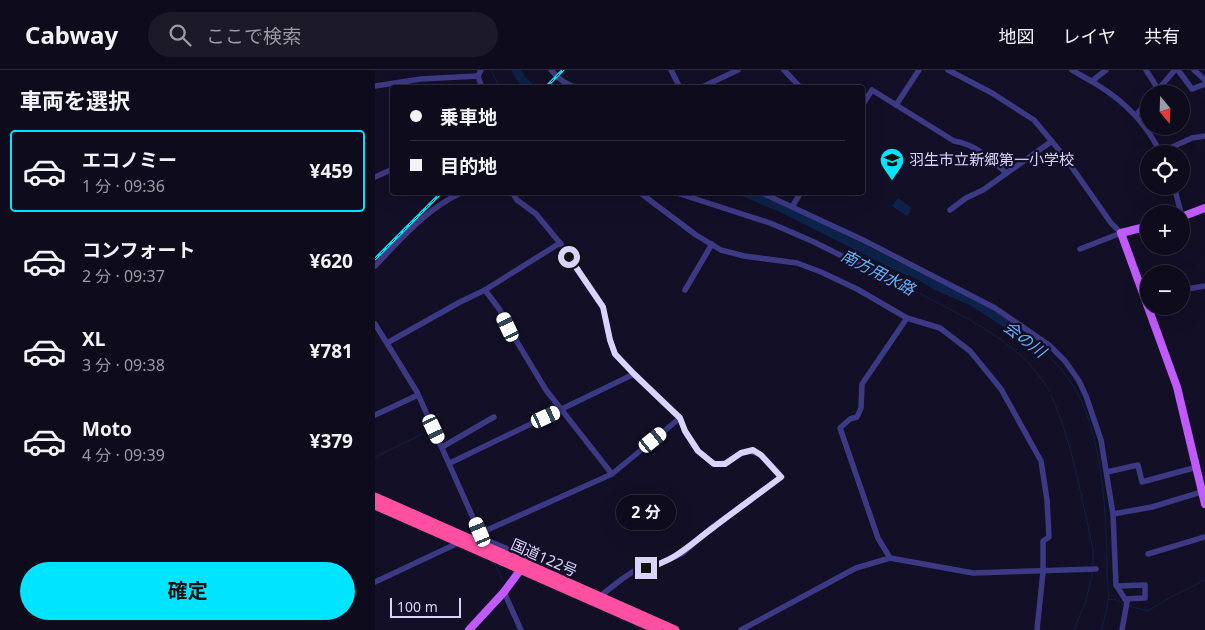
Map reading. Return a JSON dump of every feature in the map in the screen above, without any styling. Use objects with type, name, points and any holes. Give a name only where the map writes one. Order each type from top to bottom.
[{"type":"highway","name":"国道122号","points":[[375,498],[467,538],[523,567],[658,630]]},
{"type":"highway","name":"国道122号","points":[[375,505],[458,543],[523,567],[675,630]]},
{"type":"main road","points":[[1190,214],[1205,209]]},
{"type":"main road","points":[[1140,228],[1121,233],[1140,282]]},
{"type":"main road","points":[[1152,315],[1177,387],[1204,491],[1205,504]]},
{"type":"main road","points":[[469,630],[504,592],[523,567]]},
{"type":"street","points":[[481,70],[478,76],[481,85]]},
{"type":"street","points":[[551,70],[568,85]]},
{"type":"street","points":[[671,70],[678,85]]},
{"type":"street","points":[[784,70],[798,85]]},
{"type":"street","points":[[896,105],[919,70]]},
{"type":"street","points":[[948,70],[992,93],[1026,113],[1034,120],[1051,140],[1111,223],[1121,233],[1079,249]]},
{"type":"street","points":[[1073,70],[1081,72],[1136,115],[1156,145]]},
{"type":"street","points":[[1092,81],[1107,70]]},
{"type":"street","points":[[1147,70],[1153,85]]},
{"type":"street","points":[[1161,85],[1173,71],[1192,88],[1205,82],[1194,70]]},
{"type":"street","points":[[706,85],[734,71]]},
{"type":"street","points":[[375,86],[421,79],[478,76]]},
{"type":"street","points":[[865,101],[872,90],[954,141],[963,142],[985,154],[1006,173]]},
{"type":"street","points":[[1136,115],[1140,110]]},
{"type":"street","points":[[1178,145],[1192,138],[1205,136]]},
{"type":"street","points":[[950,210],[966,198],[983,190],[1051,140]]},
{"type":"street","points":[[375,177],[390,170]]},
{"type":"street","points":[[375,266],[425,215],[456,195]]},
{"type":"street","points":[[514,195],[517,200],[536,214],[560,243],[603,307],[615,354],[680,418],[685,431],[698,451],[714,464],[725,464],[741,453],[753,450],[761,455],[781,477],[711,528],[683,552],[657,565],[634,571],[599,598]]},
{"type":"street","points":[[643,195],[682,225],[721,250],[743,256],[797,263],[821,272],[857,289],[907,318],[940,328],[970,351],[1001,389],[1041,461],[1047,500],[1049,537],[1043,541],[1043,572],[1037,630]]},
{"type":"street","points":[[683,195],[770,223],[815,242],[908,289]]},
{"type":"street","points":[[766,195],[863,240],[995,308],[1049,345],[1065,361],[1086,396],[1101,440],[1113,514],[1117,586],[1127,602],[1122,630]]},
{"type":"street","points":[[792,207],[799,195]]},
{"type":"street","points":[[387,343],[459,302],[485,290],[560,243]]},
{"type":"street","points":[[685,290],[712,244]]},
{"type":"street","points":[[1190,288],[1205,286]]},
{"type":"street","points":[[485,290],[499,310],[546,390],[612,474]]},
{"type":"street","points":[[890,558],[878,538],[840,428],[850,419],[857,416],[861,408],[862,384],[907,318]]},
{"type":"street","points":[[375,324],[418,394],[482,538],[527,555],[523,567]]},
{"type":"street","points":[[450,463],[634,374]]},
{"type":"street","points":[[375,415],[418,394]]},
{"type":"street","points":[[442,447],[494,417]]},
{"type":"street","points":[[467,538],[612,474],[680,418]]},
{"type":"street","points":[[1107,472],[1138,465],[1142,482],[1197,468]]},
{"type":"street","points":[[1113,514],[1152,506],[1204,491]]},
{"type":"street","points":[[1148,554],[1205,537]]},
{"type":"street","points":[[375,582],[458,543]]},
{"type":"street","points":[[741,630],[856,568],[890,558],[973,573],[1096,570]]},
{"type":"street","points":[[1117,586],[1145,585],[1145,598],[1125,599]]},
{"type":"street","points":[[504,592],[521,630]]},
{"type":"water","points":[[898,198],[912,208],[907,216],[892,206]]},
{"type":"waterway","name":"南方用水路","points":[[491,70],[498,85]]},
{"type":"waterway","name":"会の川","points":[[516,70],[527,85]]},
{"type":"waterway","name":"会の川","points":[[751,195],[784,209],[899,267],[919,275],[935,285],[972,301],[1010,326]]},
{"type":"waterway","name":"南方用水路","points":[[780,224],[811,238]]},
{"type":"waterway","name":"南方用水路","points":[[855,259],[902,283]]},
{"type":"waterway","name":"南方用水路","points":[[910,288],[969,319],[1006,343],[1037,373],[1050,392]]},
{"type":"waterway","name":"会の川","points":[[1010,326],[1038,346],[1062,370],[1075,389],[1092,430],[1101,478],[1106,529],[1108,598],[1101,630]]},
{"type":"waterway","name":"南方用水路","points":[[1051,395],[1065,432],[1076,471],[1093,549],[1093,566]]},
{"type":"waterway","points":[[375,457],[428,431]]},
{"type":"waterway","points":[[495,564],[502,579]]},
{"type":"waterway","name":"南方用水路","points":[[1074,630],[1086,600],[1093,572]]},
{"type":"waterway","points":[[1129,606],[1148,611],[1205,580]]},
{"type":"waterway","points":[[1109,600],[1115,599],[1125,605]]},
{"type":"railway","points":[[548,85],[563,70]]},
{"type":"railway","points":[[375,259],[439,195]]},
{"type":"place","name":"羽生市立新郷第一小学校","points":[[892,181]]},
{"type":"route","points":[[569,257],[603,307],[615,354],[680,418],[685,431],[698,451],[714,464],[725,464],[741,453],[753,450],[761,455],[781,477],[711,528],[683,552],[657,565],[646,568]]}]
